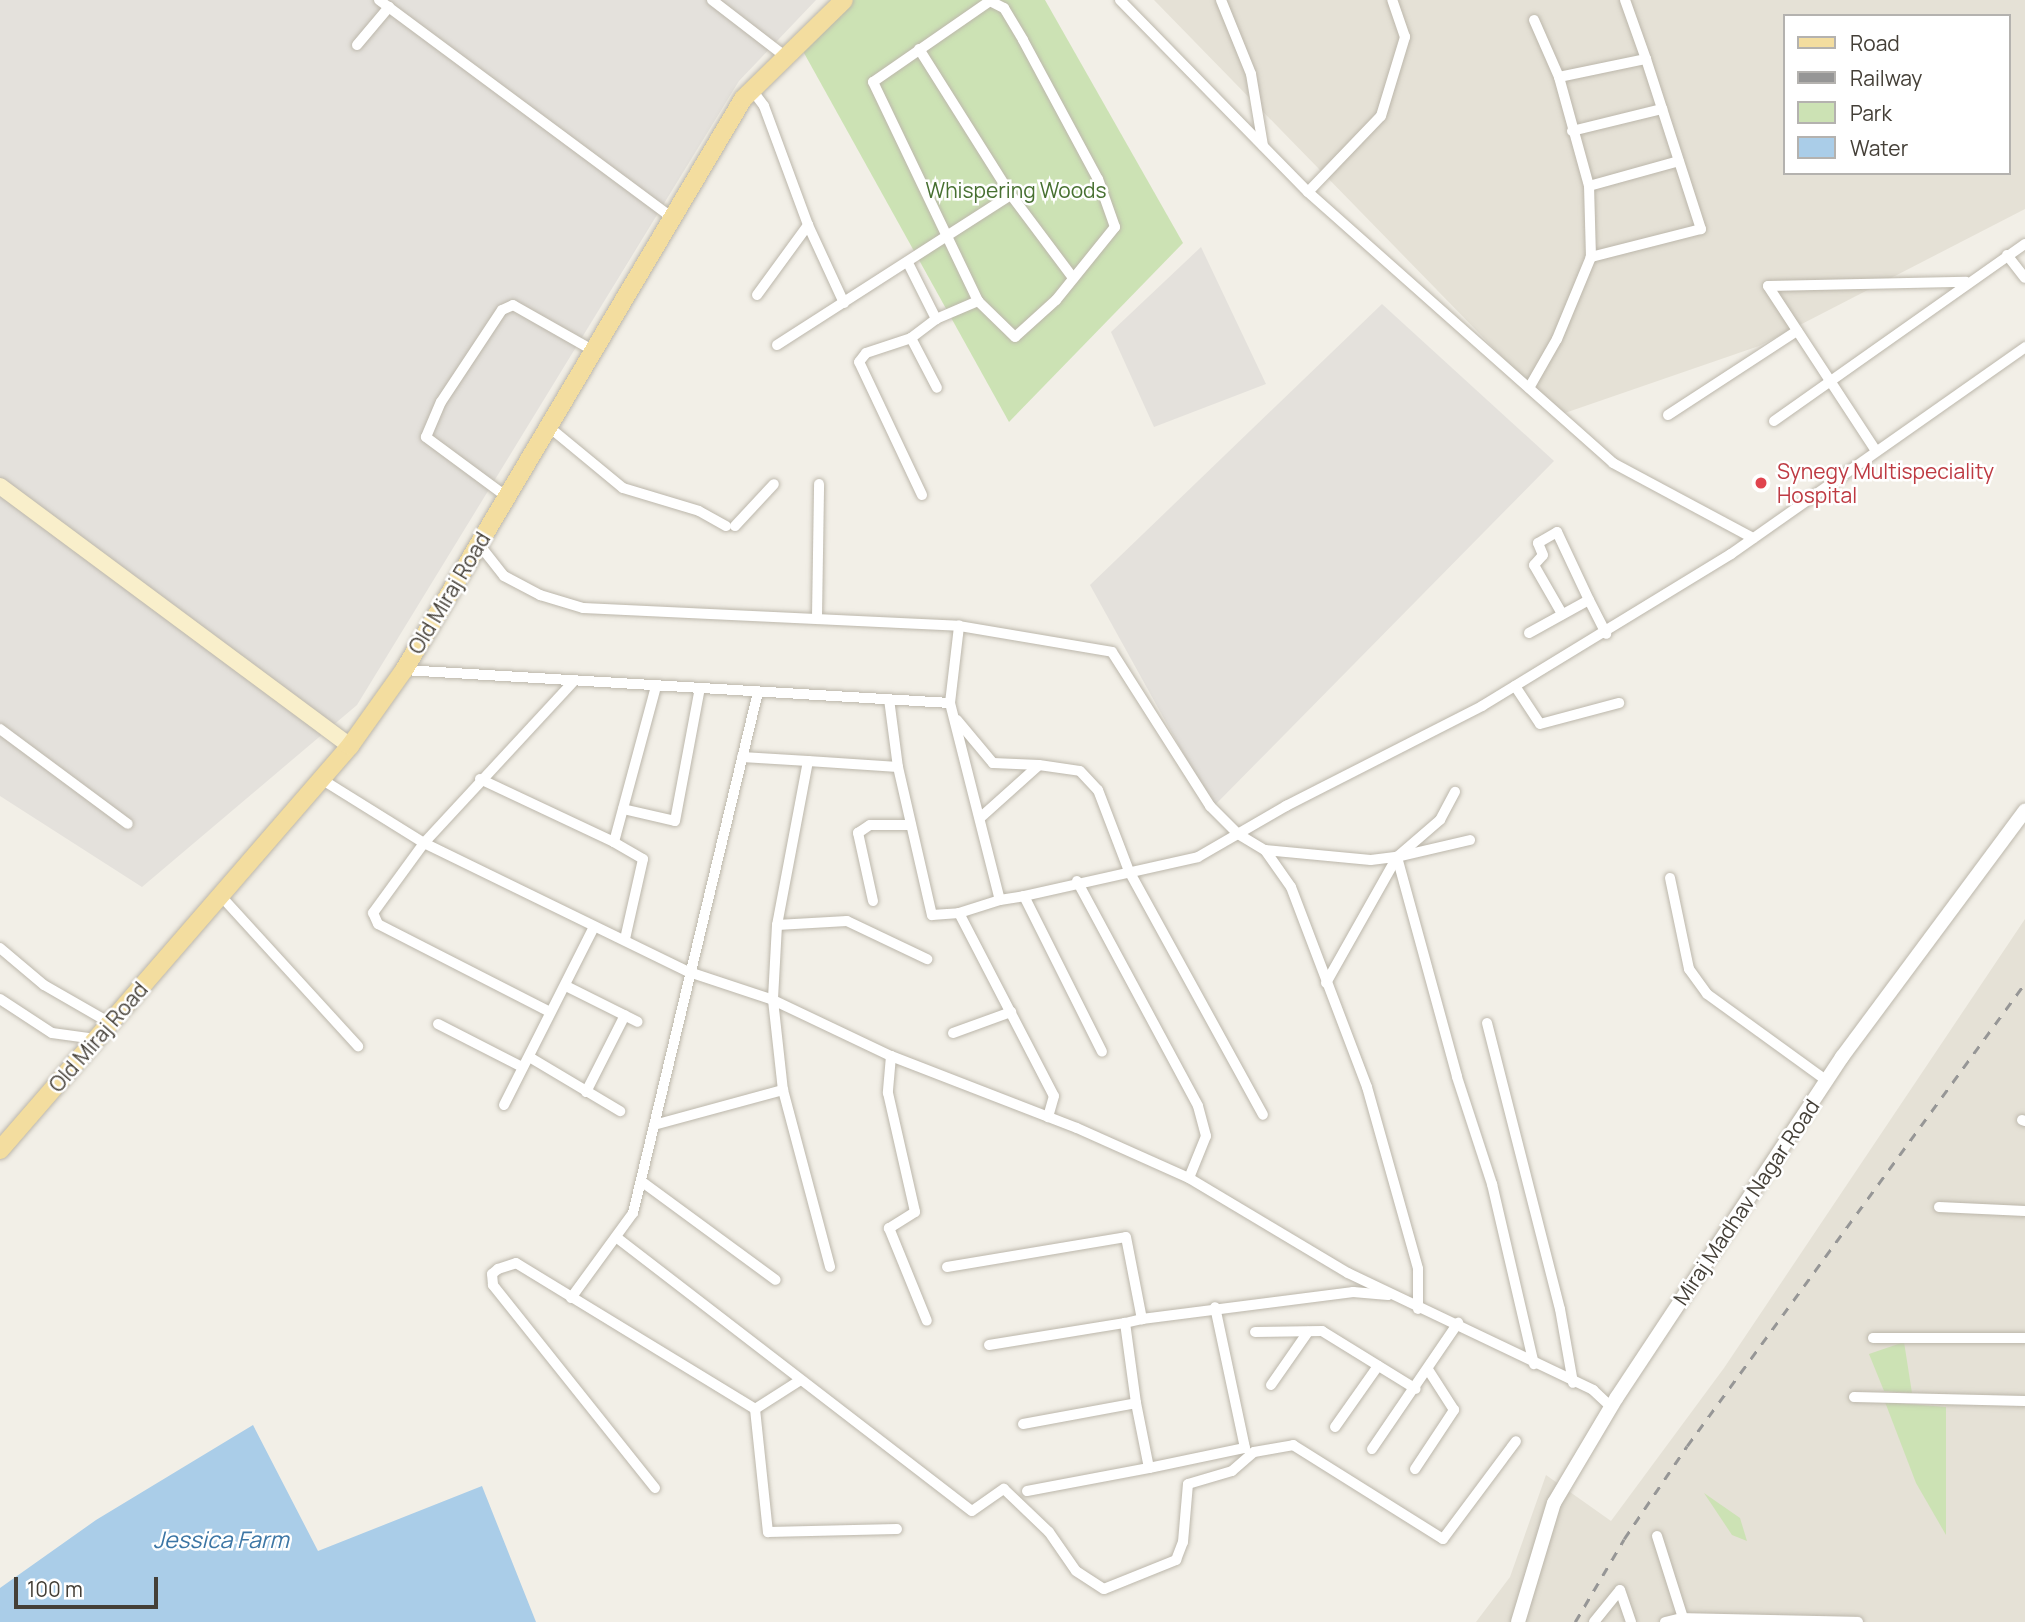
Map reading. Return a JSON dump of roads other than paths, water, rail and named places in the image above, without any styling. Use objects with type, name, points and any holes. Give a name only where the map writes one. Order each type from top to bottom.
[{"type":"main road","name":"Old Miraj Road","points":[[0,1150],[350,746],[404,670],[752,90],[844,0]]},
{"type":"main road","points":[[0,486],[350,746]]},
{"type":"street","points":[[712,0],[786,57]]},
{"type":"street","points":[[1121,0],[1308,192],[1613,463],[1752,538]]},
{"type":"street","points":[[1221,0],[1251,74],[1263,146]]},
{"type":"street","points":[[1308,192],[1381,116],[1405,37],[1392,0]]},
{"type":"street","points":[[1591,257],[1701,229],[1625,0]]},
{"type":"street","points":[[990,1],[1004,8],[1098,179],[1115,227],[1073,278],[1014,337],[978,301],[944,238],[873,82],[990,1]]},
{"type":"street","points":[[357,45],[384,4],[673,218]]},
{"type":"street","points":[[1529,388],[1558,339],[1591,257],[1589,186],[1559,77],[1534,20]]},
{"type":"street","points":[[919,49],[1011,195],[1073,278]]},
{"type":"street","points":[[1559,77],[1646,59]]},
{"type":"street","points":[[752,90],[764,106],[808,225],[844,303]]},
{"type":"street","points":[[1572,131],[1662,109]]},
{"type":"street","points":[[1589,186],[1679,161]]},
{"type":"street","points":[[777,345],[1011,195]]},
{"type":"street","points":[[757,295],[808,225]]},
{"type":"street","points":[[1774,421],[1831,383],[1966,282],[2025,244]]},
{"type":"street","points":[[2007,256],[2025,278]]},
{"type":"street","points":[[908,263],[936,320]]},
{"type":"street","points":[[1876,451],[1768,286],[1966,282]]},
{"type":"street","points":[[922,495],[859,362],[866,353],[911,338],[936,320],[978,301]]},
{"type":"street","points":[[507,497],[426,437],[441,402],[502,310],[513,305],[594,351]]},
{"type":"street","points":[[1668,415],[1797,331]]},
{"type":"street","points":[[911,338],[937,388]]},
{"type":"street","points":[[889,699],[898,767],[932,915],[959,913],[1077,881],[1198,857],[1516,686],[1606,634],[1752,538],[2025,347]]},
{"type":"street","points":[[550,427],[623,488],[699,511],[730,526],[774,484]]},
{"type":"street","points":[[817,617],[819,484]]},
{"type":"street","points":[[1560,612],[1534,565],[1543,555],[1538,543],[1557,532],[1606,634]]},
{"type":"street","points":[[478,543],[504,576],[540,595],[583,608],[817,617],[960,626],[1112,652],[1210,806],[1238,834],[1265,850],[1291,887],[1367,1087],[1418,1269],[1418,1308]]},
{"type":"street","points":[[1529,633],[1590,600]]},
{"type":"street","points":[[960,626],[951,709],[1000,900]]},
{"type":"street","points":[[404,670],[889,699],[951,709],[993,763],[1039,765],[1080,771],[1098,790],[1129,871],[1263,1115]]},
{"type":"street","points":[[550,1012],[373,920],[373,913],[424,843],[480,779],[574,681]]},
{"type":"street","points":[[614,842],[656,686]]},
{"type":"street","points":[[1516,686],[1540,724],[1619,703]]},
{"type":"street","points":[[623,809],[675,821],[700,688]]},
{"type":"street","points":[[570,1298],[633,1213],[758,692]]},
{"type":"street","points":[[0,729],[128,824]]},
{"type":"street","points":[[742,757],[898,767]]},
{"type":"street","points":[[808,761],[778,925],[773,1000],[783,1090],[830,1267]]},
{"type":"street","points":[[980,818],[1039,765]]},
{"type":"street","points":[[321,779],[424,843],[690,972],[773,1000],[891,1056],[1048,1117],[1189,1178],[1247,1215],[1394,1296],[1458,1323],[1534,1364],[1592,1390],[1611,1406]]},
{"type":"street","points":[[480,779],[614,842],[643,859],[625,939]]},
{"type":"street","points":[[1326,983],[1397,857],[1440,820],[1455,792]]},
{"type":"street","name":"Miraj Madhav Nagar Road","points":[[1518,1622],[1554,1503],[1611,1406],[1827,1081],[2025,811]]},
{"type":"street","points":[[873,901],[858,833],[870,825],[911,825]]},
{"type":"street","points":[[1265,850],[1371,860],[1397,857],[1471,840]]},
{"type":"street","points":[[1397,857],[1457,1077],[1492,1184],[1534,1364]]},
{"type":"street","points":[[1671,878],[1670,891],[1689,969],[1707,994],[1827,1081]]},
{"type":"street","points":[[1077,881],[1198,1106],[1206,1136],[1189,1178]]},
{"type":"street","points":[[220,895],[358,1046]]},
{"type":"street","points":[[1024,896],[1102,1052]]},
{"type":"street","points":[[959,913],[1054,1096],[1048,1117]]},
{"type":"street","points":[[778,925],[847,921],[927,959]]},
{"type":"street","points":[[504,1105],[520,1066],[531,1058],[550,1012],[566,986],[594,927]]},
{"type":"street","points":[[0,948],[44,985],[110,1023]]},
{"type":"street","points":[[566,986],[638,1022]]},
{"type":"street","points":[[0,999],[52,1033],[96,1040]]},
{"type":"street","points":[[953,1033],[1011,1012]]},
{"type":"street","points":[[586,1092],[625,1015]]},
{"type":"street","points":[[1486,1023],[1560,1309],[1573,1382]]},
{"type":"street","points":[[438,1024],[520,1066]]},
{"type":"street","points":[[891,1056],[888,1093],[915,1212],[889,1228],[927,1321]]},
{"type":"street","points":[[531,1058],[620,1111]]},
{"type":"street","points":[[654,1125],[783,1090]]},
{"type":"street","points":[[641,1181],[776,1280]]},
{"type":"street","points":[[1939,1207],[2025,1211]]},
{"type":"street","points":[[616,1237],[799,1381],[972,1511],[1004,1489],[1049,1532],[1076,1571],[1104,1589],[1176,1560],[1183,1542],[1188,1484],[1232,1471],[1254,1452],[1293,1445],[1443,1539],[1516,1441]]},
{"type":"street","points":[[947,1267],[1126,1237],[1142,1319]]},
{"type":"street","points":[[655,1488],[531,1336],[493,1285],[492,1274],[516,1263],[755,1409]]},
{"type":"street","points":[[989,1345],[1215,1307],[1353,1292],[1394,1296]]},
{"type":"street","points":[[1027,1491],[1245,1448],[1215,1307]]},
{"type":"street","points":[[1125,1323],[1136,1403],[1149,1468]]},
{"type":"street","points":[[1372,1449],[1429,1371],[1458,1323]]},
{"type":"street","points":[[1255,1332],[1322,1331],[1416,1389]]},
{"type":"street","points":[[1272,1385],[1308,1332]]},
{"type":"street","points":[[1874,1338],[2025,1338]]},
{"type":"street","points":[[1335,1427],[1378,1366]]},
{"type":"street","points":[[1415,1469],[1454,1410],[1429,1371]]},
{"type":"street","points":[[755,1409],[799,1381]]},
{"type":"street","points":[[1854,1397],[2025,1401]]},
{"type":"street","points":[[1023,1424],[1136,1403]]},
{"type":"street","points":[[755,1409],[768,1532],[898,1529]]},
{"type":"street","points":[[1657,1536],[1683,1618]]},
{"type":"street","points":[[1594,1622],[1620,1590],[1631,1622]]},
{"type":"street","points":[[1665,1622],[1683,1618],[1858,1622]]},
{"type":"water","name":"Jessica Farm","points":[[253,1425],[318,1551],[482,1486],[536,1622],[0,1622],[0,1588],[96,1520]]},
{"type":"railway","points":[[1575,1622],[1624,1539],[1687,1446],[2025,983]]},
{"type":"place","name":"Synegy Multispeciality Hospital","points":[[1761,483]]},
{"type":"park label","name":"Whispering Woods","points":[[1016,190]]}]
